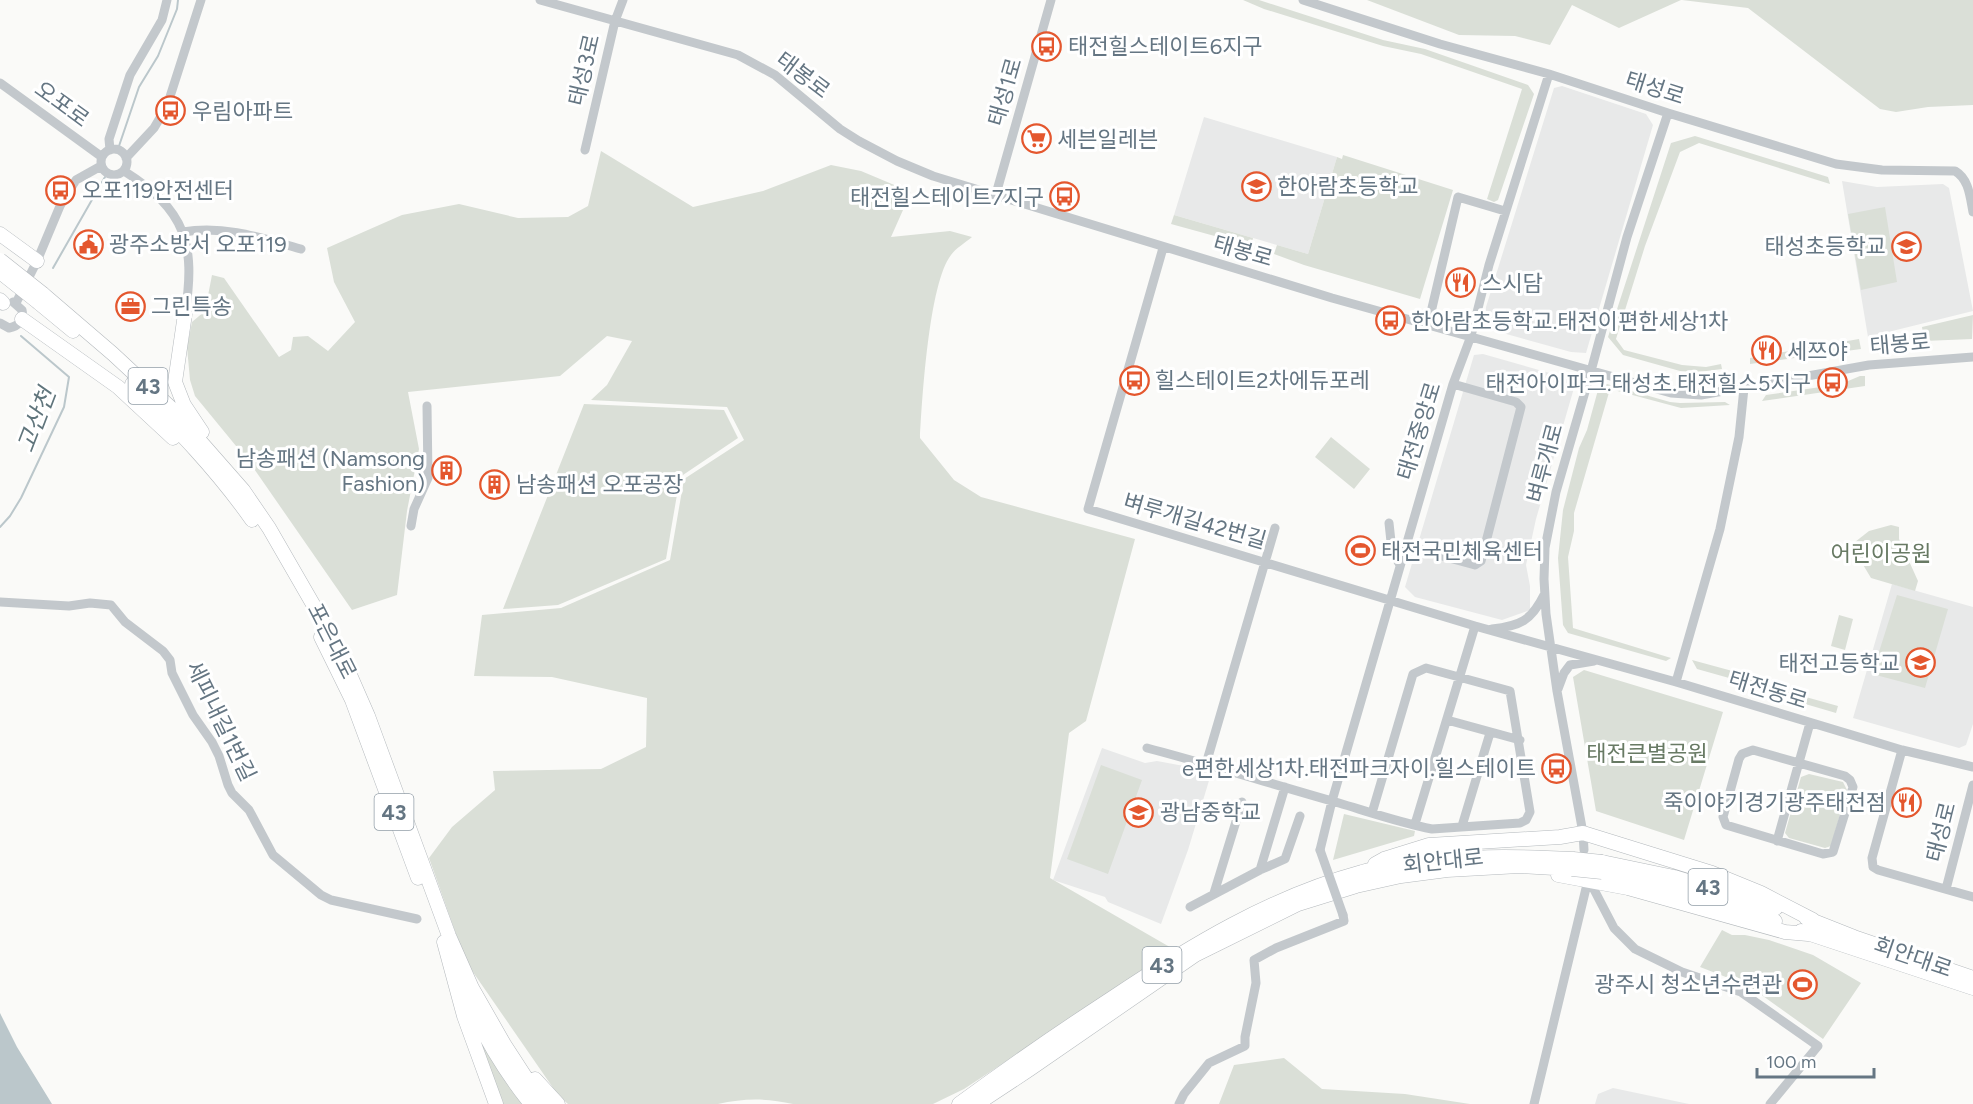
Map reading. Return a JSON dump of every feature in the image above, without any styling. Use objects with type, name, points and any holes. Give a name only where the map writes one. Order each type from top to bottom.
[{"type":"highway","points":[[0,234],[37,261]]},
{"type":"highway","name":"포은대로","points":[[0,260],[122,373],[189,442],[232,492],[273,551],[308,612],[352,700],[469,1005],[509,1076],[531,1104]]},
{"type":"highway","name":"43","points":[[0,272],[41,298]]},
{"type":"highway","name":"포은대로","points":[[41,298],[113,354],[171,408],[243,490],[269,528],[347,668],[369,716],[449,936],[472,988],[504,1044],[543,1104]]},
{"type":"highway","points":[[185,314],[176,370],[175,382],[178,393],[201,430],[227,461],[243,490]]},
{"type":"highway","points":[[22,319],[118,387],[183,448],[253,520]]},
{"type":"highway","points":[[1363,871],[1384,859],[1429,845],[1560,837],[1584,833],[1712,873],[1761,893],[1813,920]]},
{"type":"highway","name":"회안대로","points":[[978,1097],[1083,1017],[1196,944],[1243,917],[1289,897],[1363,871],[1442,858],[1514,856],[1576,859]]},
{"type":"highway","name":"43","points":[[1576,859],[1602,867]]},
{"type":"highway","name":"회안대로","points":[[959,1104],[1020,1077],[1195,955],[1298,904],[1356,886],[1401,876],[1576,859]]},
{"type":"highway","name":"회안대로","points":[[1602,867],[1674,877],[1813,920],[1854,937],[1973,978]]},
{"type":"highway","name":"회안대로","points":[[1602,867],[1634,878],[1695,893],[1808,934],[1973,988]]},
{"type":"highway","points":[[1356,886],[1397,884],[1470,873],[1587,877],[1785,932],[1808,934]]},
{"type":"highway","points":[[444,942],[464,1016],[496,1104]]},
{"type":"highway","points":[[1947,979],[1973,995]]},
{"type":"highway","points":[[504,1044],[558,1104]]},
{"type":"highway","points":[[992,1104],[1020,1077]]},
{"type":"highway","points":[[946,1104],[978,1097]]},
{"type":"street","points":[[124,171],[126,158],[121,151],[110,150],[109,139],[130,75],[162,20],[167,0]]},
{"type":"street","points":[[126,158],[154,128],[167,106],[201,0]]},
{"type":"street","name":"태봉로","points":[[540,0],[738,56],[774,75],[840,129],[877,152],[933,176],[1163,248],[1591,371],[1683,394],[1701,395],[1869,365],[1973,357]]},
{"type":"street","name":"태성3로","points":[[585,150],[615,21],[623,0]]},
{"type":"street","name":"태성1로","points":[[996,194],[1051,0]]},
{"type":"street","name":"태성로","points":[[1304,0],[1440,44],[1549,74],[1668,113],[1851,168],[1955,171],[1962,175],[1966,182],[1973,212]]},
{"type":"street","name":"태전중앙로","points":[[1179,1104],[1184,1094],[1209,1063],[1245,1046],[1256,983],[1254,960],[1301,937],[1344,921],[1320,850],[1405,546],[1453,384],[1471,336],[1488,265],[1549,74]]},
{"type":"street","name":"오포로","points":[[0,83],[101,162],[106,173],[114,176],[124,171],[144,183],[166,203],[183,232],[189,250],[190,285],[185,314]]},
{"type":"street","name":"벼루개로","points":[[1576,859],[1584,833],[1557,692],[1544,595],[1544,563],[1551,513],[1627,237],[1668,113]]},
{"type":"street","name":"오포로","points":[[101,162],[110,150]]},
{"type":"street","points":[[1,328],[13,327],[22,319],[22,310],[5,303],[37,261],[51,226],[76,180],[101,162]]},
{"type":"street","points":[[1428,325],[1458,197],[1505,211]]},
{"type":"street","points":[[183,232],[223,230],[243,233],[301,249]]},
{"type":"street","name":"벼루개길42번길","points":[[1163,248],[1088,509],[1474,626],[1552,647]]},
{"type":"street","points":[[1405,546],[1475,565],[1481,561],[1521,407],[1516,402],[1453,384]]},
{"type":"street","points":[[1676,682],[1720,529],[1738,448],[1744,388]]},
{"type":"street","points":[[411,526],[414,509],[428,478],[427,406]]},
{"type":"street","points":[[1389,523],[1392,551],[1400,565]]},
{"type":"street","points":[[1206,764],[1275,528]]},
{"type":"street","points":[[1487,629],[1519,624],[1532,615],[1544,595]]},
{"type":"street","name":"세피내길1번길","points":[[0,602],[69,606],[90,603],[111,605],[125,622],[163,651],[170,660],[171,674],[193,715],[212,742],[232,793],[249,810],[273,855],[331,900],[417,919]]},
{"type":"street","points":[[1415,824],[1474,626]]},
{"type":"street","name":"태전동로","points":[[1552,647],[1902,750],[1973,767]]},
{"type":"street","points":[[1557,692],[1564,673],[1570,665],[1603,661]]},
{"type":"street","points":[[1147,748],[1372,813],[1432,829],[1520,823],[1526,820],[1530,812],[1520,740],[1510,691],[1425,668],[1413,674],[1372,813]]},
{"type":"street","points":[[1447,720],[1520,740]]},
{"type":"street","points":[[1777,841],[1810,723]]},
{"type":"street","points":[[1462,826],[1490,733]]},
{"type":"street","points":[[1754,750],[1845,776],[1850,780],[1853,788],[1833,852],[1823,854],[1777,841],[1730,827],[1724,821],[1723,817],[1742,754],[1754,750]]},
{"type":"street","points":[[1902,750],[1872,863],[1878,870],[1973,897]]},
{"type":"street","name":"태성로","points":[[1946,889],[1973,785]]},
{"type":"street","points":[[1260,870],[1285,787]]},
{"type":"street","points":[[1214,893],[1242,802]]},
{"type":"street","points":[[1190,907],[1285,859],[1300,816]]},
{"type":"street","points":[[1587,877],[1614,928],[1635,949],[1682,972],[1741,992],[1818,1046],[1770,1104]]},
{"type":"street","points":[[1534,1104],[1587,877]]},
{"type":"shaded area","points":[[1562,86],[1646,114],[1653,125],[1586,353],[1571,352],[1485,328],[1486,307],[1554,88]]},
{"type":"shaded area","name":"한아람초등학교","points":[[1204,117],[1337,157],[1308,254],[1174,215]]},
{"type":"shaded area","name":"태성초등학교","points":[[1842,181],[1877,187],[1943,184],[1949,188],[1973,311],[1868,337]]},
{"type":"shaded area","points":[[1483,354],[1567,378],[1574,388],[1536,519],[1526,565],[1530,586],[1530,610],[1502,620],[1415,597],[1405,587],[1474,355]]},
{"type":"shaded area","name":"태전고등학교","points":[[1892,584],[1973,607],[1973,724],[1966,745],[1959,748],[1853,718]]},
{"type":"shaded area","name":"광남중학교","points":[[1102,748],[1145,763],[1157,761],[1211,774],[1188,850],[1161,924],[1108,902],[1105,897],[1053,880]]},
{"type":"shaded area","points":[[0,1013],[17,1047],[52,1104],[0,1104]]},
{"type":"shaded area","points":[[1613,1088],[1689,1104],[1595,1104],[1598,1094]]},
{"type":"green space","points":[[1243,0],[1259,0],[1383,40],[1425,49],[1528,85],[1534,94],[1498,200],[1494,202],[1487,199],[1522,89],[1421,54],[1383,46],[1264,9]]},
{"type":"green space","points":[[1367,0],[1681,0],[1619,28],[1572,5],[1550,45],[1515,36],[1459,35]]},
{"type":"green space","points":[[1682,0],[1973,0],[1973,105],[1928,107],[1896,112],[1880,109],[1748,8]]},
{"type":"green space","points":[[1695,136],[1828,177],[1830,184],[1699,143],[1680,152],[1645,246],[1616,339],[1624,350],[1682,365],[1706,367],[1721,364],[1722,369],[1699,372],[1680,371],[1623,355],[1608,337],[1671,143]]},
{"type":"green space","points":[[601,151],[693,207],[763,191],[831,165],[861,171],[911,192],[891,237],[950,231],[972,237],[951,255],[943,269],[937,290],[928,342],[920,438],[954,480],[981,497],[1135,539],[1086,721],[1069,733],[1050,878],[1175,950],[964,1089],[933,1104],[793,1104],[756,1100],[718,1104],[568,1104],[558,1095],[466,962],[429,858],[452,827],[495,790],[493,771],[601,769],[646,747],[647,698],[552,677],[474,676],[482,615],[561,608],[670,560],[684,479],[744,440],[727,407],[591,400],[607,385],[632,341],[607,336],[560,376],[408,392],[419,449],[407,511],[397,595],[352,610],[250,463],[195,396],[190,380],[187,347],[192,322],[205,311],[212,275],[224,278],[279,357],[291,350],[293,337],[308,336],[328,351],[355,322],[334,282],[327,248],[402,215],[459,204],[518,218],[568,217],[588,206]]},
{"type":"green space","points":[[1343,155],[1453,190],[1420,299],[1274,254],[1277,245],[1308,254],[1337,157],[1342,159]]},
{"type":"green space","points":[[1885,207],[1897,282],[1861,290],[1848,214]]},
{"type":"green space","points":[[1174,215],[1253,238],[1251,246],[1171,224]]},
{"type":"green space","points":[[1973,315],[1972,339],[1924,341],[1922,327]]},
{"type":"green space","points":[[1859,339],[1861,349],[1750,364],[1750,358]]},
{"type":"green space","points":[[1865,376],[1865,386],[1762,401],[1766,395],[1841,384]]},
{"type":"green space","points":[[1607,384],[1670,402],[1725,402],[1730,405],[1681,408],[1610,389],[1574,513],[1574,531],[1568,557],[1573,628],[1671,658],[1666,661],[1568,633],[1563,625],[1558,558],[1563,510],[1579,448],[1587,430],[1598,390]]},
{"type":"green space","points":[[584,404],[724,410],[738,438],[680,477],[666,559],[558,605],[503,609]]},
{"type":"green space","points":[[1331,437],[1370,469],[1354,489],[1315,457]]},
{"type":"green space","name":"어린이공원","points":[[1891,525],[1899,527],[1899,539],[1918,581],[1915,591],[1871,578],[1856,553],[1855,542],[1869,531]]},
{"type":"green space","points":[[1897,595],[1948,609],[1925,688],[1872,674]]},
{"type":"green space","points":[[1839,615],[1853,619],[1845,650],[1831,646]]},
{"type":"green space","points":[[1692,660],[1758,678],[1774,688],[1838,706],[1836,713],[1771,694],[1754,685],[1697,669]]},
{"type":"green space","name":"태전큰별공원","points":[[1584,670],[1723,712],[1684,840],[1596,811],[1573,677]]},
{"type":"green space","points":[[1101,765],[1142,780],[1108,874],[1067,859]]},
{"type":"green space","points":[[1809,774],[1843,782],[1847,790],[1831,846],[1825,848],[1789,838],[1785,833],[1801,777]]},
{"type":"green space","points":[[1344,814],[1415,831],[1414,836],[1333,860]]},
{"type":"green space","name":"광주시 청소년수련관","points":[[1722,930],[1732,935],[1769,940],[1813,955],[1861,983],[1823,1039],[1749,986],[1700,967]]},
{"type":"green space","points":[[479,1040],[522,1104],[501,1104]]},
{"type":"green space","points":[[1284,1058],[1322,1089],[1405,1094],[1470,1104],[1219,1104],[1234,1065]]},
{"type":"waterway","name":"고산천","points":[[119,146],[139,87],[158,56],[177,9],[178,0]]},
{"type":"waterway","name":"고산천","points":[[53,268],[105,177]]},
{"type":"waterway","name":"고산천","points":[[0,527],[21,498],[64,407],[69,377],[21,336]]},
{"type":"place","name":"태전힐스테이트6지구","points":[[1047,46]]},
{"type":"place","name":"우림아파트","points":[[171,111]]},
{"type":"place","name":"세븐일레븐","points":[[1036,139]]},
{"type":"place","name":"한아람초등학교","points":[[1256,186]]},
{"type":"place","name":"오포119안전센터","points":[[61,190]]},
{"type":"place","name":"태전힐스테이트7지구","points":[[1065,197]]},
{"type":"place","name":"광주소방서 오포119","points":[[88,244]]},
{"type":"place","name":"태성초등학교","points":[[1907,246]]},
{"type":"place","name":"스시담","points":[[1461,283]]},
{"type":"place","name":"그린특송","points":[[130,306]]},
{"type":"place","name":"한아람초등학교.태전이편한세상1차","points":[[1390,321]]},
{"type":"place","name":"세쯔야","points":[[1766,351]]},
{"type":"place","name":"힐스테이트2차에듀포레","points":[[1134,380]]},
{"type":"place","name":"태전아이파크.태성초.태전힐스5지구","points":[[1832,383]]},
{"type":"place","name":"남송패션 (Namsong Fashion)","points":[[446,471]]},
{"type":"place","name":"남송패션 오포공장","points":[[495,484]]},
{"type":"place","name":"태전국민체육센터","points":[[1360,551]]},
{"type":"place","name":"태전고등학교","points":[[1921,663]]},
{"type":"place","name":"e편한세상1차.태전파크자이.힐스테이트","points":[[1557,768]]},
{"type":"place","name":"죽이야기경기광주태전점","points":[[1907,802]]},
{"type":"place","name":"광남중학교","points":[[1139,812]]},
{"type":"place","name":"광주시 청소년수련관","points":[[1803,984]]}]
